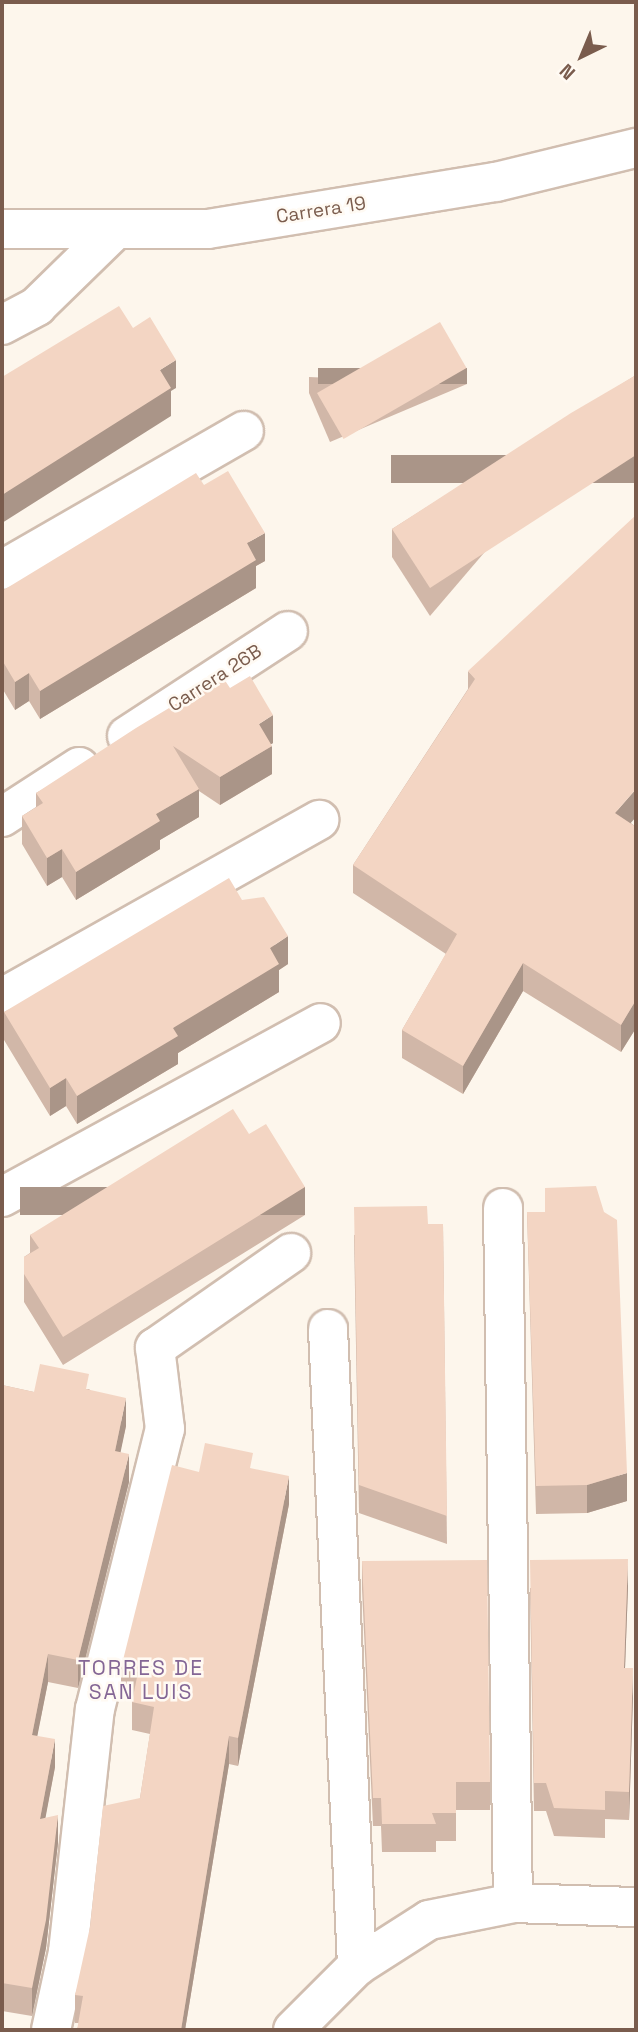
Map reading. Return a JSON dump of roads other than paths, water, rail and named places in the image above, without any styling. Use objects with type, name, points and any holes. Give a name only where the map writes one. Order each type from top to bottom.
[{"type":"street","name":"Carrera 19","points":[[2,229],[208,229],[496,182],[636,148]]},
{"type":"street","points":[[2,325],[37,306],[115,230]]},
{"type":"street","points":[[2,570],[244,431]]},
{"type":"street","name":"Carrera 26B","points":[[2,817],[288,631]]},
{"type":"street","points":[[2,998],[319,820]]},
{"type":"street","points":[[2,1197],[321,1023]]},
{"type":"street","points":[[503,1208],[513,1903]]},
{"type":"street","points":[[51,2030],[68,1952],[95,1709],[165,1429],[155,1348],[291,1253]]},
{"type":"street","points":[[328,1329],[357,1966]]},
{"type":"street","points":[[293,2030],[357,1966],[429,1920],[513,1903],[636,1907]]},
{"type":"district","name":"TORRES DE SAN LUIS","points":[[141,1680]]}]
